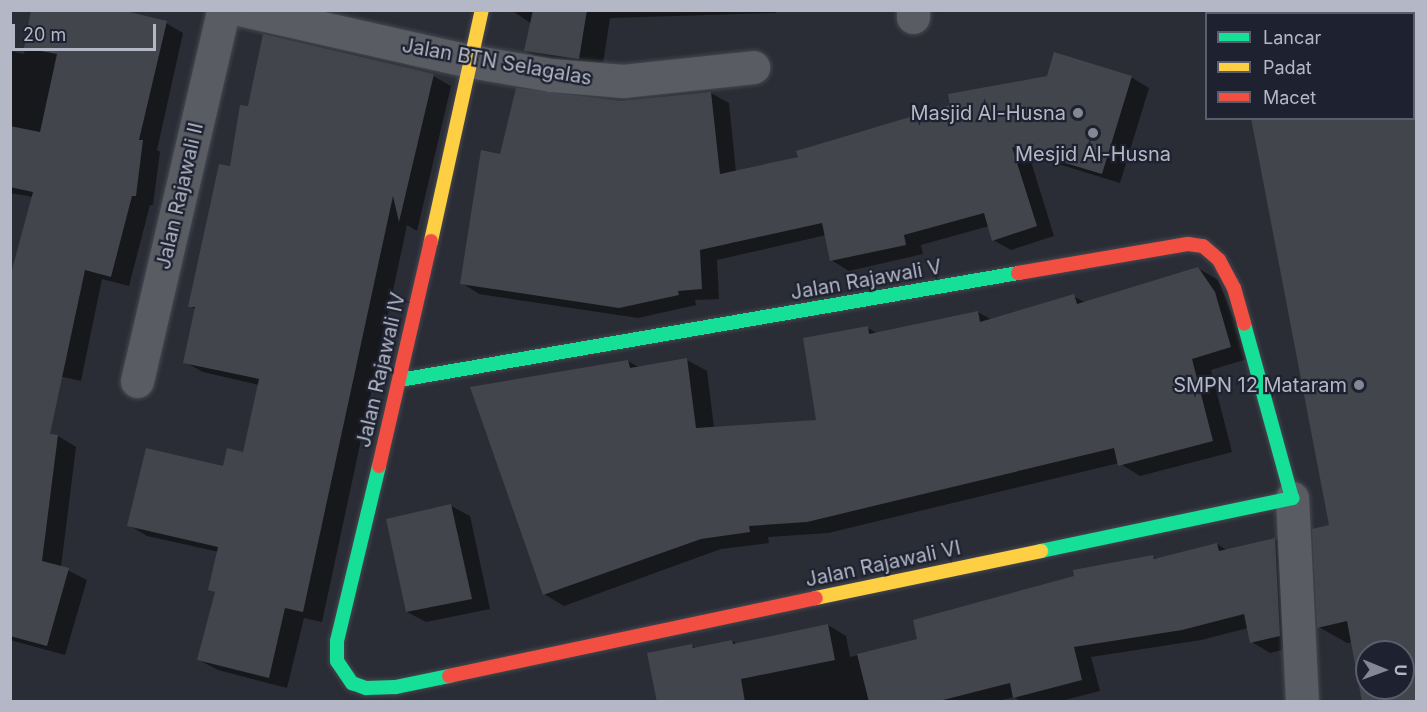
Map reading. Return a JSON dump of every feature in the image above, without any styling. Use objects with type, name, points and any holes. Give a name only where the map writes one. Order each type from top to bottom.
[{"type":"street","name":"Jalan Rajawali II","points":[[137,381],[223,10]]},
{"type":"street","name":"Jalan BTN Selagalas","points":[[243,10],[470,61],[551,75],[623,81],[753,67]]},
{"type":"street","name":"Jalan Rajawali IV","points":[[352,683],[337,661],[337,641],[400,380],[482,10]]},
{"type":"street","name":"Jalan Rajawali V","points":[[400,380],[1188,244],[1203,246],[1224,266],[1259,369],[1292,498]]},
{"type":"street","name":"Jalan Rajawali VI","points":[[352,683],[366,688],[396,687],[1292,498]]},
{"type":"street","points":[[1292,498],[1303,672],[1302,702]]},
{"type":"building","points":[[31,10],[121,10],[167,21],[139,140],[143,140],[136,196],[132,196],[111,277],[85,270],[50,434],[58,435],[42,561],[69,568],[47,646],[10,636],[10,277],[33,192],[10,187],[10,126],[40,132],[57,54],[24,48]]},
{"type":"building","points":[[533,10],[587,10],[579,59],[524,51]]},
{"type":"building","points":[[263,34],[434,74],[399,222],[393,196],[303,612],[285,608],[269,678],[197,660],[215,592],[208,590],[218,547],[127,526],[146,448],[223,466],[227,448],[243,452],[259,379],[183,363],[195,307],[188,307],[219,164],[230,166],[240,105],[248,106]]},
{"type":"building","points":[[1054,52],[1132,76],[1102,174],[1012,147],[1037,226],[992,241],[984,213],[904,235],[906,245],[830,261],[822,223],[700,250],[702,289],[678,291],[679,295],[619,308],[460,284],[481,150],[500,154],[516,88],[621,101],[711,92],[720,174],[798,157],[796,151],[950,105],[948,94],[1047,76]]},
{"type":"building","name":"SMPN 12 Mataram","points":[[1416,118],[1416,702],[1362,702],[1362,700],[1415,700],[1415,640],[1355,640],[1355,664],[1347,621],[1317,628],[1312,529],[1329,525],[1251,120],[1415,120]]},
{"type":"building","points":[[1198,267],[1215,292],[1231,347],[1192,359],[1213,441],[1118,466],[1114,448],[807,522],[749,526],[750,532],[701,539],[543,595],[470,387],[628,360],[630,368],[687,358],[696,428],[816,420],[803,338],[868,326],[869,334],[978,311],[980,322],[1074,294],[1077,304]]},
{"type":"building","points":[[451,504],[472,599],[406,612],[386,519]]},
{"type":"building","points":[[1275,538],[1280,636],[1250,643],[1244,614],[1182,630],[1074,647],[1082,680],[1013,698],[1010,683],[935,702],[869,702],[857,654],[917,639],[913,620],[1074,576],[1073,570],[1153,555],[1154,559],[1217,543],[1219,551]]},
{"type":"building","points":[[828,624],[835,660],[741,679],[745,702],[657,702],[647,653],[692,644],[693,648],[732,640],[733,644]]},
{"type":"traffic: fast","points":[[400,380],[1018,273]]},
{"type":"traffic: fast","points":[[1041,551],[1292,498],[1244,324]]},
{"type":"traffic: fast","points":[[379,466],[337,641],[337,661],[352,683],[366,688],[396,687],[449,676]]},
{"type":"traffic: slow","points":[[431,241],[482,10]]},
{"type":"traffic: slow","points":[[816,598],[1041,551]]},
{"type":"traffic: jam","points":[[379,466],[431,241]]},
{"type":"traffic: jam","points":[[1018,273],[1188,244],[1203,246],[1219,260],[1234,288],[1244,324]]},
{"type":"traffic: jam","points":[[449,676],[816,598]]},
{"type":"place","name":"Masjid Al-Husna","points":[[1078,113]]},
{"type":"place","name":"Mesjid Al-Husna","points":[[1093,133]]},
{"type":"place","name":"SMPN 12 Mataram","points":[[1359,385]]}]
